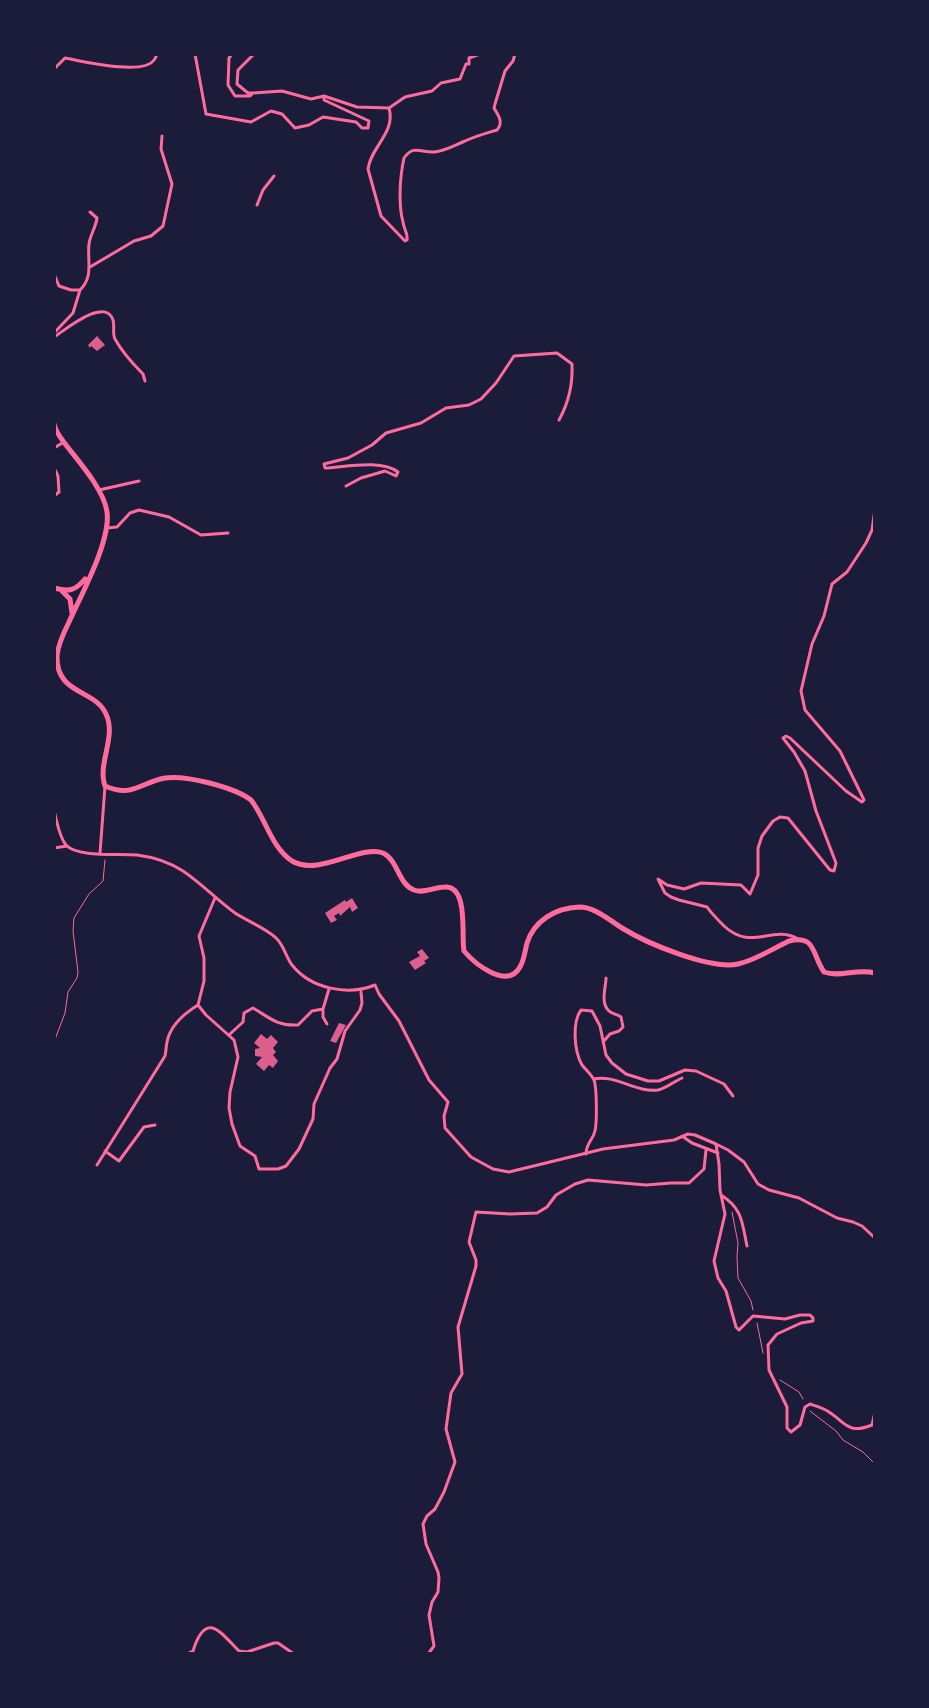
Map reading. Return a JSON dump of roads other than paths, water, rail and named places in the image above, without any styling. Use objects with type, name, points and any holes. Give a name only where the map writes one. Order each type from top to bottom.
[{"type":"highway","points":[[54,424],[55,430],[99,490],[106,507],[107,528],[56,657],[65,681],[106,712],[109,727],[102,775],[105,786],[124,792],[167,778],[230,788],[251,800],[282,853],[299,864],[317,865],[357,855],[383,853],[414,890],[444,887],[456,891],[461,901],[464,951],[481,968],[499,975],[519,970],[528,941],[546,916],[581,907],[592,909],[640,938],[709,962],[737,965],[798,939],[808,941],[824,972],[833,975],[860,971],[875,973]]},
{"type":"highway","points":[[57,589],[70,591],[77,588],[93,568]]},
{"type":"highway","points":[[57,589],[70,599],[73,614]]},
{"type":"street","points":[[54,69],[65,58],[121,67],[146,66],[157,54]]},
{"type":"street","points":[[195,54],[206,114],[251,122],[271,111],[282,114],[295,128],[323,117],[356,122],[362,128],[368,128],[369,121],[324,100],[324,96]]},
{"type":"street","points":[[232,54],[229,58],[228,85],[235,96],[250,96],[253,93]]},
{"type":"street","points":[[254,54],[238,70],[237,84],[248,93],[282,91],[311,99],[324,96],[357,107],[389,108],[405,97],[432,91],[441,83],[460,79],[469,58],[480,54]]},
{"type":"street","points":[[389,108],[391,119],[388,132],[369,161],[368,169],[381,216],[405,241],[408,235],[399,197],[407,152],[452,148],[497,130],[500,120],[494,108],[505,71],[515,54]]},
{"type":"street","points":[[90,267],[134,241],[151,236],[163,226],[172,184],[161,149],[162,136]]},
{"type":"street","points":[[257,205],[263,190],[274,176]]},
{"type":"street","points":[[54,335],[73,313],[80,290],[86,284],[90,267],[89,242],[97,218],[90,212]]},
{"type":"street","points":[[54,274],[59,286],[80,290]]},
{"type":"street","points":[[54,335],[84,316],[106,313],[113,320],[115,339],[143,374],[145,381]]},
{"type":"street","points":[[346,486],[385,471],[396,476],[398,472],[395,468],[378,464],[325,468],[324,464],[348,458],[386,433],[421,423],[446,408],[469,405],[481,399],[514,356],[557,353],[572,364],[573,381],[566,408],[559,420]]},
{"type":"street","points":[[54,448],[64,442]]},
{"type":"street","points":[[54,468],[60,486],[54,496]]},
{"type":"street","points":[[99,490],[139,481]]},
{"type":"street","points":[[798,939],[777,934],[742,938],[707,907],[665,893],[658,879],[684,889],[701,883],[741,885],[750,894],[758,875],[758,848],[762,836],[780,817],[788,818],[834,871],[836,863],[805,771],[783,738],[790,738],[853,796],[859,801],[864,800],[840,751],[805,710],[801,691],[812,644],[824,616],[832,584],[847,572],[866,543],[872,530],[875,509]]},
{"type":"street","points":[[107,528],[117,527],[130,513],[139,510],[169,517],[201,535],[228,533]]},
{"type":"street","points":[[103,853],[105,786]]},
{"type":"street","points":[[54,811],[67,846],[78,853],[138,855],[163,861],[187,874],[244,919],[277,939],[293,966],[313,981],[329,989],[360,990],[375,985],[399,1021],[429,1080],[448,1102],[445,1128],[471,1157],[493,1169],[509,1172],[603,1149],[695,1135],[744,1162],[758,1184],[862,1226],[875,1238]]},
{"type":"street","points":[[54,848],[67,846]]},
{"type":"street","points":[[97,1165],[165,1056],[168,1038],[176,1023],[198,1005],[204,981],[204,958],[199,936],[215,898]]},
{"type":"street","points":[[603,1042],[623,1027],[621,1017],[608,1011],[603,991],[606,978]]},
{"type":"street","points":[[327,1024],[323,1009],[329,989]]},
{"type":"street","points":[[198,1005],[230,1034],[238,1052],[229,1108],[240,1146],[255,1156],[259,1169],[278,1169],[286,1166],[299,1149],[313,1119],[314,1104],[337,1059],[345,1031],[360,1010],[360,990]]},
{"type":"street","points":[[230,1034],[243,1022],[244,1013],[253,1008],[271,1021],[293,1026],[312,1011],[323,1009]]},
{"type":"street","points":[[586,1154],[587,1143],[596,1129],[594,1079],[578,1055],[576,1023],[581,1010],[592,1011],[600,1026],[606,1055],[626,1074],[659,1081],[685,1070],[696,1071],[724,1084],[733,1096]]},
{"type":"street","points":[[594,1079],[603,1078],[648,1090],[662,1089],[682,1078]]},
{"type":"street","points":[[105,1151],[119,1161],[144,1127],[155,1125]]},
{"type":"street","points":[[682,1136],[706,1150],[718,1153]]},
{"type":"street","points":[[716,1144],[725,1214],[714,1261],[736,1327],[739,1330],[755,1316],[785,1319],[810,1315],[813,1318],[809,1323],[801,1323],[777,1334],[768,1345],[769,1370],[787,1407],[787,1428],[791,1432],[800,1425],[810,1404],[830,1412],[843,1425],[864,1428],[872,1425],[875,1412]]},
{"type":"street","points":[[428,1654],[434,1646],[429,1615],[438,1592],[439,1578],[426,1544],[423,1524],[444,1492],[455,1462],[446,1429],[451,1393],[462,1374],[458,1327],[476,1266],[469,1242],[476,1212],[537,1213],[547,1207],[556,1195],[588,1180],[646,1185],[689,1183],[704,1169],[706,1150]]},
{"type":"street","points":[[721,1195],[732,1201],[737,1209],[747,1246]]},
{"type":"street","points":[[187,1654],[193,1651],[197,1640],[209,1628],[223,1633],[239,1651],[252,1651],[274,1643],[294,1654]]}]
